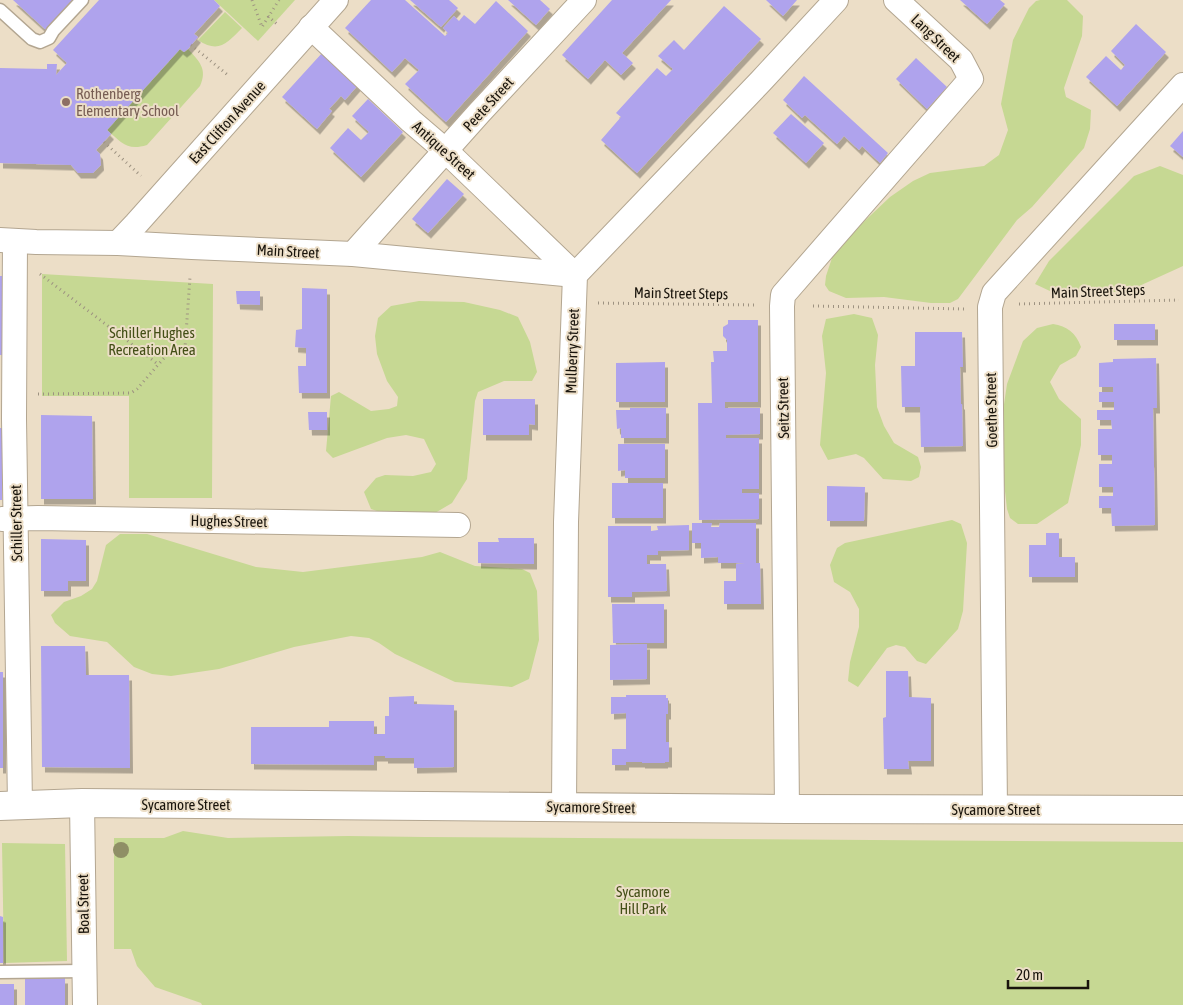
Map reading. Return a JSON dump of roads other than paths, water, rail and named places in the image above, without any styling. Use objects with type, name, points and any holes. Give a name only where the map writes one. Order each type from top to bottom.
[{"type":"main road","name":"Sycamore Street","points":[[10,806],[82,803],[787,809],[1183,810]]},
{"type":"street","name":"East Clifton Avenue","points":[[118,243],[336,0]]},
{"type":"street","name":"Peete Street","points":[[353,254],[479,113],[584,0]]},
{"type":"street","points":[[574,275],[761,82],[836,0]]},
{"type":"street","name":"Lang Street","points":[[896,0],[961,60],[971,79]]},
{"type":"street","name":"Antique Street","points":[[311,27],[410,120],[446,151],[574,275]]},
{"type":"street","name":"Seitz Street","points":[[787,809],[783,295],[971,79]]},
{"type":"street","name":"Goethe Street","points":[[995,809],[990,307],[994,293],[1183,85]]},
{"type":"street","name":"Main Street","points":[[8,241],[118,243],[192,248],[353,254],[574,275]]},
{"type":"street","name":"Schiller Street","points":[[8,241],[14,419],[8,519],[10,806]]},
{"type":"street","name":"Mulberry Street","points":[[564,806],[566,522],[574,275]]},
{"type":"street","name":"Hughes Street","points":[[8,519],[458,524]]},
{"type":"street","name":"Boal Street","points":[[82,803],[84,1005]]},
{"type":"lane","points":[[0,10],[32,40],[40,42],[49,38],[53,31],[82,0]]},
{"type":"lane","points":[[0,972],[84,971]]},
{"type":"place","name":"Rothenberg Elementary School","points":[[66,102]]},
{"type":"park label","name":"Schiller Hughes Recreation Area","points":[[152,340]]},
{"type":"park label","name":"Sycamore Hill Park","points":[[643,900]]}]
